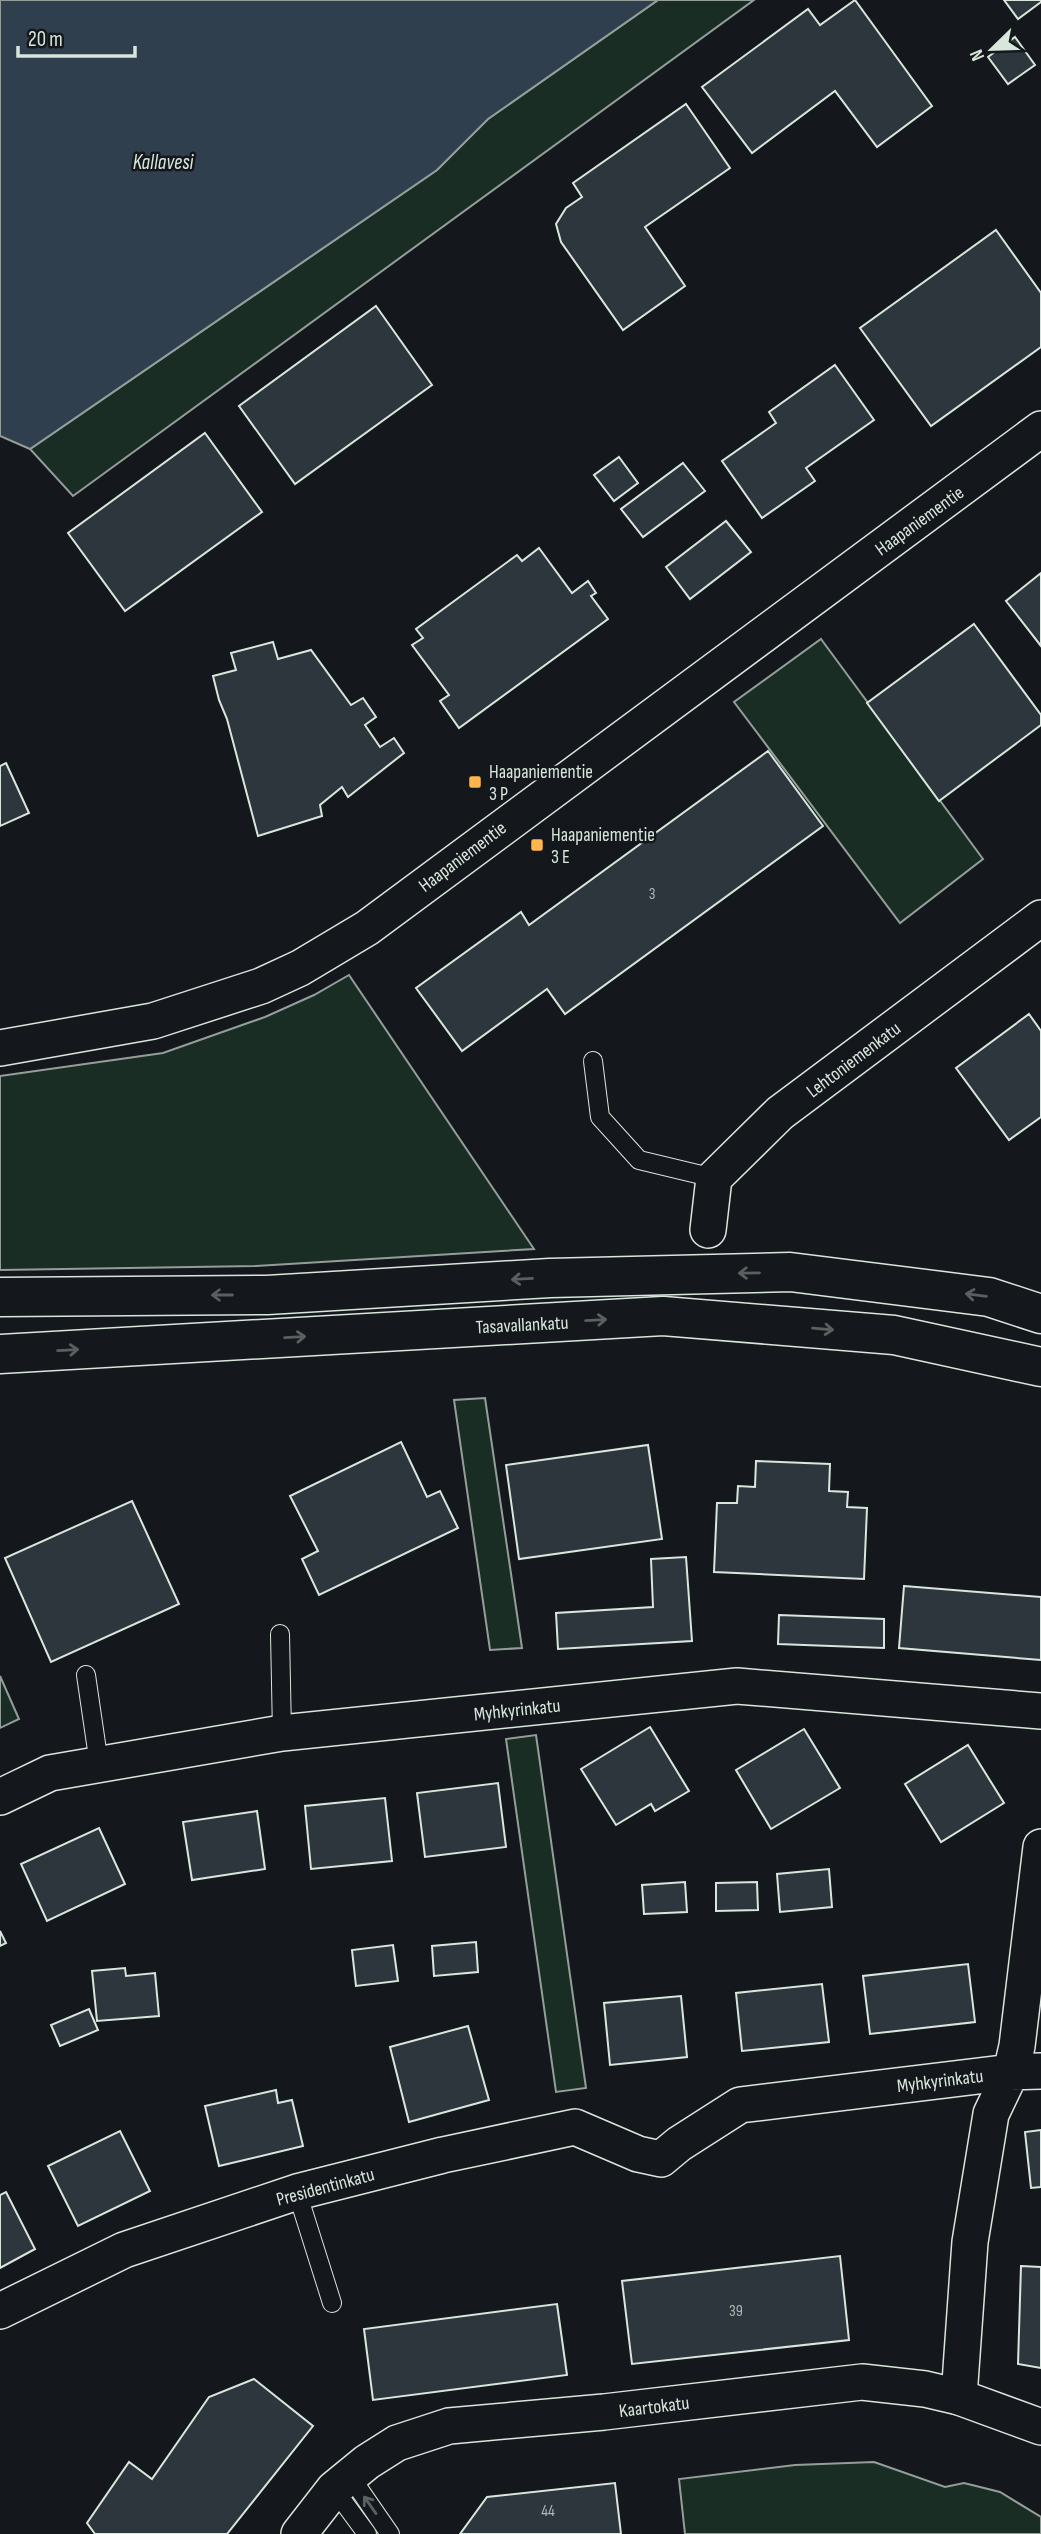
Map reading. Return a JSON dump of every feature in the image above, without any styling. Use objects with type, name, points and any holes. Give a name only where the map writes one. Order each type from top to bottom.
[{"type":"main road","points":[[0,1297],[267,1295],[550,1278],[790,1272],[989,1297],[1041,1314]]},
{"type":"main road","name":"Tasavallankatu","points":[[0,1354],[663,1316],[894,1335],[1041,1367]]},
{"type":"street","name":"Haapaniementie","points":[[0,1048],[153,1021],[261,986],[310,962],[367,928],[1041,429]]},
{"type":"street","name":"Lehtoniemenkatu","points":[[714,1178],[780,1113],[1041,918]]},
{"type":"street","points":[[708,1230],[714,1178]]},
{"type":"street","name":"Myhkyrinkatu","points":[[0,1797],[50,1773],[282,1733],[737,1686],[1041,1711]]},
{"type":"street","name":"Myhkyrinkatu","points":[[661,2159],[678,2144],[740,2105],[1026,2071],[1017,2046],[1041,1847]]},
{"type":"street","points":[[960,2397],[972,2229],[991,2114],[1026,2071]]},
{"type":"street","name":"Presidentinkatu","points":[[0,2311],[124,2250],[298,2192],[443,2155],[575,2127],[638,2154],[661,2159]]},
{"type":"street","name":"Kaartokatu","points":[[299,2534],[342,2482],[367,2462],[397,2443],[449,2426],[604,2412],[862,2382],[925,2389],[960,2397],[1041,2427]]},
{"type":"lane","points":[[593,1061],[600,1117],[639,1160],[714,1178]]},
{"type":"lane","points":[[280,1634],[282,1733]]},
{"type":"lane","points":[[86,1675],[99,1764]]},
{"type":"lane","points":[[298,2192],[332,2303]]},
{"type":"lane","points":[[342,2482],[367,2534]]},
{"type":"lane","points":[[342,2482],[390,2534]]},
{"type":"green space","points":[[658,0],[754,0],[73,496],[30,449],[437,170],[488,119]]},
{"type":"green space","points":[[821,639],[983,859],[900,923],[734,702]]},
{"type":"green space","points":[[349,975],[534,1249],[256,1266],[0,1270],[0,1076],[163,1053],[265,1017],[314,995]]},
{"type":"green space","points":[[485,1398],[522,1648],[490,1650],[454,1400]]},
{"type":"green space","points":[[0,1676],[19,1719],[0,1728]]},
{"type":"green space","points":[[536,1735],[586,2088],[556,2092],[506,1739]]},
{"type":"green space","points":[[874,2462],[945,2487],[964,2483],[1000,2492],[1041,2517],[1041,2534],[685,2534],[679,2479],[795,2465]]},
{"type":"water","name":"Kallavesi","points":[[0,0],[658,0],[488,119],[437,170],[30,449],[0,436]]},
{"type":"building","points":[[855,0],[932,106],[877,147],[835,91],[752,153],[702,87],[808,9],[820,25]]},
{"type":"building","points":[[1004,0],[1041,0],[1041,2],[1018,19]]},
{"type":"building","points":[[1015,37],[1035,65],[1008,84],[988,57]]},
{"type":"building","points":[[686,104],[730,168],[645,227],[685,286],[623,330],[561,242],[556,224],[566,208],[582,197],[573,183]]},
{"type":"building","points":[[996,230],[1041,293],[1041,347],[931,426],[860,328]]},
{"type":"building","points":[[376,306],[432,385],[295,484],[239,406]]},
{"type":"building","points":[[835,365],[874,420],[806,468],[815,481],[762,518],[722,461],[776,423],[769,412]]},
{"type":"building","points":[[205,433],[262,512],[125,611],[68,533]]},
{"type":"building","points":[[619,457],[638,483],[614,501],[594,475]]},
{"type":"building","points":[[683,463],[705,491],[643,537],[621,509]]},
{"type":"building","points":[[726,521],[751,552],[690,599],[666,567]]},
{"type":"building","points":[[539,548],[572,593],[588,581],[596,593],[591,596],[608,619],[459,728],[440,701],[449,695],[412,645],[423,638],[416,629],[517,555],[522,561]]},
{"type":"building","points":[[1041,573],[1041,646],[1006,601]]},
{"type":"building","points":[[974,624],[1041,715],[1041,725],[939,801],[867,703]]},
{"type":"building","points":[[273,642],[278,659],[311,650],[351,705],[363,698],[376,717],[365,725],[380,747],[394,738],[404,753],[348,797],[342,787],[320,805],[322,816],[258,836],[213,676],[236,670],[231,653]]},
{"type":"building","points":[[768,751],[823,826],[565,1014],[547,989],[462,1051],[416,988],[521,912],[529,925]]},
{"type":"building","points":[[6,763],[29,813],[0,826],[0,766]]},
{"type":"building","points":[[1029,1014],[1041,1031],[1041,1117],[1009,1140],[956,1068]]},
{"type":"building","points":[[401,1442],[427,1497],[440,1491],[458,1528],[319,1595],[302,1559],[318,1551],[290,1496]]},
{"type":"building","points":[[648,1445],[662,1539],[519,1559],[506,1465]]},
{"type":"building","points":[[756,1461],[830,1464],[829,1491],[848,1492],[847,1507],[867,1508],[864,1579],[714,1572],[717,1503],[737,1503],[738,1486],[755,1487]]},
{"type":"building","points":[[132,1501],[179,1604],[51,1662],[5,1558]]},
{"type":"building","points":[[686,1557],[692,1641],[558,1649],[556,1613],[653,1607],[651,1559]]},
{"type":"building","points":[[904,1586],[1041,1597],[1041,1660],[899,1648]]},
{"type":"building","points":[[779,1615],[884,1619],[884,1648],[778,1644]]},
{"type":"building","points":[[650,1727],[689,1791],[655,1811],[651,1804],[616,1825],[581,1769]]},
{"type":"building","points":[[804,1729],[840,1788],[771,1829],[736,1770]]},
{"type":"building","points":[[968,1745],[1004,1803],[941,1842],[905,1784]]},
{"type":"building","points":[[498,1783],[506,1847],[425,1857],[417,1793]]},
{"type":"building","points":[[385,1798],[392,1861],[311,1869],[305,1806]]},
{"type":"building","points":[[257,1811],[265,1869],[192,1880],[183,1822]]},
{"type":"building","points":[[99,1828],[125,1884],[47,1921],[21,1864]]},
{"type":"building","points":[[829,1869],[832,1907],[780,1912],[777,1874]]},
{"type":"building","points":[[685,1882],[687,1912],[644,1914],[642,1885]]},
{"type":"building","points":[[757,1882],[758,1910],[716,1911],[716,1883]]},
{"type":"building","points":[[0,1931],[6,1943],[0,1946]]},
{"type":"building","points":[[476,1942],[478,1972],[434,1976],[432,1946]]},
{"type":"building","points":[[393,1945],[398,1981],[356,1986],[352,1950]]},
{"type":"building","points":[[968,1964],[975,2022],[870,2034],[863,1976]]},
{"type":"building","points":[[125,1968],[126,1976],[155,1973],[159,2016],[97,2021],[92,1971]]},
{"type":"building","points":[[822,1984],[829,2042],[742,2051],[736,1993]]},
{"type":"building","points":[[681,1996],[687,2057],[610,2065],[604,2003]]},
{"type":"building","points":[[89,2009],[98,2030],[60,2046],[51,2025]]},
{"type":"building","points":[[468,2026],[489,2100],[409,2122],[390,2047]]},
{"type":"building","points":[[276,2090],[278,2103],[292,2100],[303,2146],[219,2166],[205,2106]]},
{"type":"building","points":[[1041,2130],[1041,2187],[1031,2188],[1025,2132]]},
{"type":"building","points":[[120,2131],[150,2191],[78,2226],[48,2166]]},
{"type":"building","points":[[6,2192],[35,2249],[0,2268],[0,2195]]},
{"type":"building","points":[[840,2256],[849,2340],[632,2364],[622,2281]]},
{"type":"building","points":[[1021,2266],[1041,2267],[1041,2368],[1018,2364]]},
{"type":"building","points":[[557,2304],[567,2375],[373,2400],[364,2329]]},
{"type":"building","points":[[254,2379],[313,2426],[227,2534],[95,2534],[87,2523],[129,2462],[152,2479],[209,2397]]},
{"type":"building","points":[[615,2483],[621,2534],[460,2534],[487,2497]]},
{"type":"place","name":"Haapaniementie 3 P","points":[[475,782]]},
{"type":"place","name":"Haapaniementie 3 E","points":[[537,845]]}]
